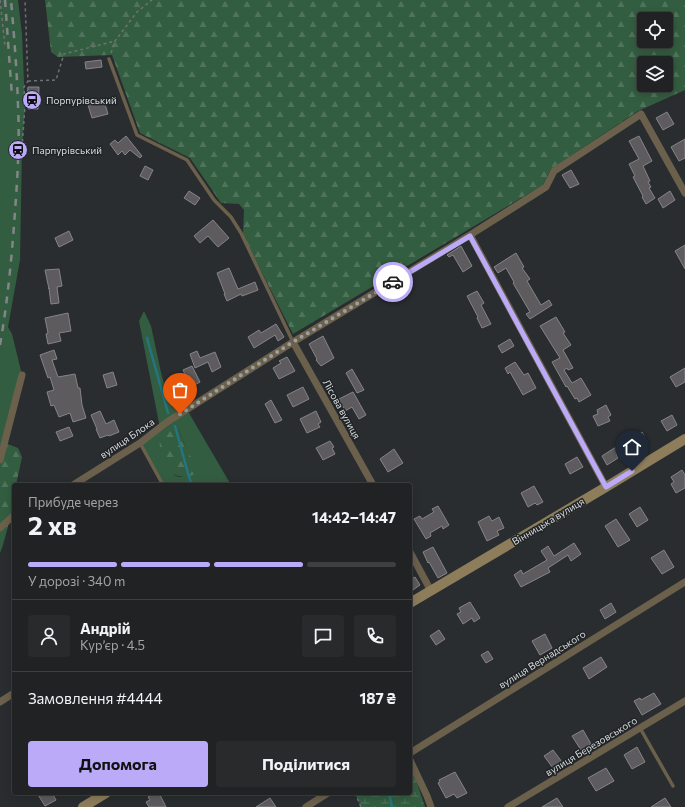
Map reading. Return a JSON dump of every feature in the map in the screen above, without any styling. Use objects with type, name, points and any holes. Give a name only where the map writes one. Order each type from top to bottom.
[{"type":"street","name":"вулиця Блока","points":[[76,483],[140,443],[167,422],[293,342],[470,236],[546,187],[554,171],[641,114],[685,193]]},
{"type":"street","points":[[470,236],[606,487]]},
{"type":"street","name":"Лісова вулиця","points":[[293,342],[372,483]]},
{"type":"street","points":[[0,460],[22,374]]},
{"type":"street","name":"Вінницька вулиця","points":[[412,602],[606,487],[685,438]]},
{"type":"street","points":[[0,528],[12,517]]},
{"type":"street","points":[[412,556],[431,591]]},
{"type":"street","name":"вулиця Вернадського","points":[[412,752],[685,582]]},
{"type":"street","points":[[0,702],[12,694]]},
{"type":"street","name":"вулиця Березовського","points":[[508,807],[685,701]]},
{"type":"street","points":[[412,764],[431,807]]},
{"type":"street","points":[[83,807],[103,795]]},
{"type":"street","points":[[306,807],[325,795]]},
{"type":"lane","points":[[109,59],[137,135],[187,160],[214,200],[231,217],[241,233],[293,342]]},
{"type":"lane","points":[[140,443],[162,483]]},
{"type":"lane","points":[[640,728],[673,786]]},
{"type":"path","points":[[0,0],[5,46]]},
{"type":"path","points":[[22,148],[24,87],[28,81],[26,0]]},
{"type":"path","points":[[109,59],[116,41],[137,12],[152,0]]},
{"type":"path","points":[[28,81],[56,80],[64,54],[116,41]]},
{"type":"path","points":[[357,795],[361,807]]},
{"type":"green space","points":[[0,0],[18,0],[22,34],[25,106],[22,148],[20,260],[8,327],[12,334],[22,375],[0,460]]},
{"type":"green space","points":[[45,0],[685,0],[685,90],[638,111],[551,169],[543,185],[293,334],[243,235],[244,210],[239,204],[221,203],[190,158],[140,133],[112,55],[58,57],[51,52]]},
{"type":"green space","points":[[144,311],[151,326],[162,377],[173,408],[189,413],[230,483],[162,483],[140,443],[160,428],[139,321]],"holes":[[[178,428],[187,451],[189,477],[179,477],[174,475]]]},
{"type":"green space","points":[[170,426],[178,428],[186,448],[196,465],[195,471],[190,476],[181,477],[173,474],[170,471],[162,453],[160,441],[164,430]]},
{"type":"green space","points":[[5,443],[18,448],[22,457],[16,483],[12,483],[12,507],[10,519],[0,553],[0,460]]},
{"type":"green space","points":[[412,768],[425,807],[361,807],[356,795],[412,795]]},
{"type":"building","points":[[101,60],[102,67],[86,69],[85,62]]},
{"type":"building","name":"Порпурівський","points":[[28,87],[39,87],[38,109],[28,109],[28,103],[25,103]]},
{"type":"building","points":[[104,101],[108,114],[92,118],[88,105]]},
{"type":"building","points":[[667,112],[674,124],[663,130],[656,118]]},
{"type":"building","points":[[126,136],[142,156],[140,158],[130,150],[125,155],[122,151],[118,155],[110,144],[115,140],[118,143]]},
{"type":"building","points":[[639,136],[652,161],[643,166],[650,181],[648,182],[651,187],[649,188],[655,198],[646,204],[633,177],[635,176],[629,164],[639,159],[629,141]]},
{"type":"building","points":[[685,139],[685,158],[679,161],[671,147]]},
{"type":"building","points":[[145,166],[153,170],[148,180],[140,176]]},
{"type":"building","points":[[571,170],[579,184],[570,188],[562,175]]},
{"type":"building","points":[[189,191],[200,198],[195,205],[184,198]]},
{"type":"building","points":[[670,191],[675,200],[663,208],[658,199]]},
{"type":"building","points":[[213,220],[229,238],[218,247],[208,236],[200,243],[194,236]]},
{"type":"building","points":[[69,231],[73,240],[59,247],[55,238]]},
{"type":"building","points":[[685,245],[685,269],[675,251]]},
{"type":"building","points":[[461,246],[472,266],[463,272],[453,255],[449,257],[447,255]]},
{"type":"building","points":[[516,253],[524,267],[522,268],[530,279],[527,281],[541,305],[549,300],[552,305],[530,319],[526,314],[530,312],[506,268],[498,273],[494,267]]},
{"type":"building","points":[[229,268],[238,289],[255,282],[258,290],[242,296],[241,294],[227,301],[217,273]]},
{"type":"building","points":[[59,269],[62,286],[57,287],[59,303],[51,304],[45,270]]},
{"type":"building","points":[[477,291],[484,303],[481,305],[491,324],[482,328],[467,296]]},
{"type":"building","points":[[68,313],[71,331],[59,333],[61,341],[48,344],[46,334],[48,333],[45,318]]},
{"type":"building","points":[[556,317],[565,332],[563,333],[571,345],[563,350],[573,368],[568,370],[567,368],[564,370],[572,383],[581,378],[591,395],[579,402],[577,398],[575,399],[567,386],[566,387],[552,362],[560,358],[540,326]]},
{"type":"building","points":[[276,324],[284,337],[278,341],[275,335],[254,348],[248,337],[259,330],[261,333]]},
{"type":"building","points":[[323,336],[334,358],[321,366],[316,360],[317,359],[309,344]]},
{"type":"building","points":[[510,339],[514,346],[502,353],[498,346]]},
{"type":"building","points":[[54,350],[57,359],[52,360],[58,377],[75,374],[78,388],[80,388],[82,405],[86,418],[73,422],[70,413],[59,417],[54,405],[51,406],[47,392],[54,390],[40,355]]},
{"type":"building","points":[[197,351],[200,358],[215,352],[221,367],[212,372],[208,362],[195,368],[190,354]]},
{"type":"building","points":[[287,357],[295,371],[279,379],[273,368],[281,363],[279,361]]},
{"type":"building","points":[[515,362],[524,375],[528,373],[536,388],[523,395],[510,372],[508,374],[505,368]]},
{"type":"building","points":[[192,366],[200,382],[191,387],[183,370]]},
{"type":"building","points":[[685,368],[685,382],[676,387],[670,377]]},
{"type":"building","points":[[352,369],[364,390],[357,393],[346,373]]},
{"type":"building","points":[[113,372],[117,385],[107,388],[103,375]]},
{"type":"building","points":[[303,387],[309,399],[293,407],[287,395]]},
{"type":"building","points":[[353,392],[366,415],[359,419],[352,407],[345,411],[339,399]]},
{"type":"building","points":[[271,400],[282,420],[275,423],[265,404]]},
{"type":"building","points":[[606,405],[611,415],[608,417],[610,421],[598,426],[593,416],[598,414],[597,410]]},
{"type":"building","points":[[100,411],[106,424],[114,420],[119,432],[100,438],[91,415]]},
{"type":"building","points":[[316,411],[321,422],[318,424],[320,427],[307,433],[300,419]]},
{"type":"building","points":[[672,415],[677,425],[667,431],[661,421]]},
{"type":"building","points":[[69,427],[73,436],[60,441],[56,432]]},
{"type":"building","points":[[642,432],[647,441],[636,448],[631,439]]},
{"type":"building","points":[[330,441],[334,447],[332,448],[335,454],[323,460],[316,448]]},
{"type":"building","points":[[616,447],[619,453],[616,455],[618,458],[607,465],[602,456]]},
{"type":"building","points":[[394,449],[403,463],[388,472],[380,459]]},
{"type":"building","points":[[577,457],[583,467],[570,474],[565,464]]},
{"type":"building","points":[[682,470],[685,475],[685,488],[676,493],[671,484],[674,482],[671,477]]},
{"type":"building","points":[[534,486],[543,502],[537,505],[535,503],[528,507],[521,493]]},
{"type":"building","points":[[438,506],[449,525],[443,529],[442,526],[430,533],[431,536],[426,539],[414,519],[420,516],[422,519],[434,512],[432,509]]},
{"type":"building","points":[[640,507],[648,520],[637,527],[629,514]]},
{"type":"building","points":[[489,516],[492,521],[499,517],[504,528],[497,531],[499,535],[487,541],[478,522]]},
{"type":"building","points":[[616,519],[630,540],[618,547],[605,526]]},
{"type":"building","points":[[574,543],[581,554],[571,561],[568,555],[548,568],[550,572],[521,587],[514,575],[521,570],[523,574],[547,560],[541,551],[548,546],[554,556]]},
{"type":"building","points":[[433,547],[447,573],[438,578],[423,552]]},
{"type":"building","points":[[664,550],[674,567],[662,574],[651,558]]},
{"type":"building","points":[[415,577],[420,585],[412,591],[412,579]]},
{"type":"building","points":[[470,602],[480,618],[474,622],[472,618],[463,624],[457,614],[461,612],[459,608]]},
{"type":"building","points":[[611,603],[616,612],[605,619],[600,610]]},
{"type":"building","points":[[439,630],[445,639],[436,645],[430,636]]},
{"type":"building","points":[[545,634],[552,648],[540,655],[532,641]]},
{"type":"building","points":[[488,651],[493,659],[486,663],[481,655]]},
{"type":"building","points":[[601,657],[607,667],[589,679],[583,668]]},
{"type":"building","points":[[654,693],[661,704],[642,715],[634,701],[640,698],[641,700]]},
{"type":"building","points":[[583,730],[591,744],[581,750],[572,736]]},
{"type":"building","points":[[637,747],[645,762],[632,769],[624,755]]},
{"type":"building","points":[[553,750],[562,762],[553,768],[544,756]]},
{"type":"building","points":[[606,768],[614,781],[596,791],[588,778]]},
{"type":"building","points":[[455,772],[467,793],[457,798],[454,794],[446,798],[438,783],[440,782],[439,780]]},
{"type":"building","points":[[38,795],[53,795],[56,800],[45,806]]},
{"type":"building","points":[[152,795],[160,795],[166,807],[149,807],[146,802],[150,800],[148,797]]},
{"type":"building","points":[[270,798],[276,807],[256,807]]},
{"type":"building","points":[[557,798],[563,807],[542,807]]},
{"type":"building","points":[[665,798],[671,807],[651,807]]},
{"type":"waterway","points":[[147,338],[168,413]]},
{"type":"waterway","points":[[175,426],[191,483]]},
{"type":"waterway","points":[[389,795],[392,807]]},
{"type":"railway","points":[[5,0],[12,96]]},
{"type":"railway","points":[[0,345],[12,255],[19,121],[11,0]]},
{"type":"way so far","points":[[180,414],[293,342],[393,282]]},
{"type":"place","name":"Порпурівський","points":[[32,100]]},
{"type":"place","name":"Парпурівський","points":[[18,150]]},
{"type":"route","points":[[393,282],[470,236],[606,487],[632,471]]}]
